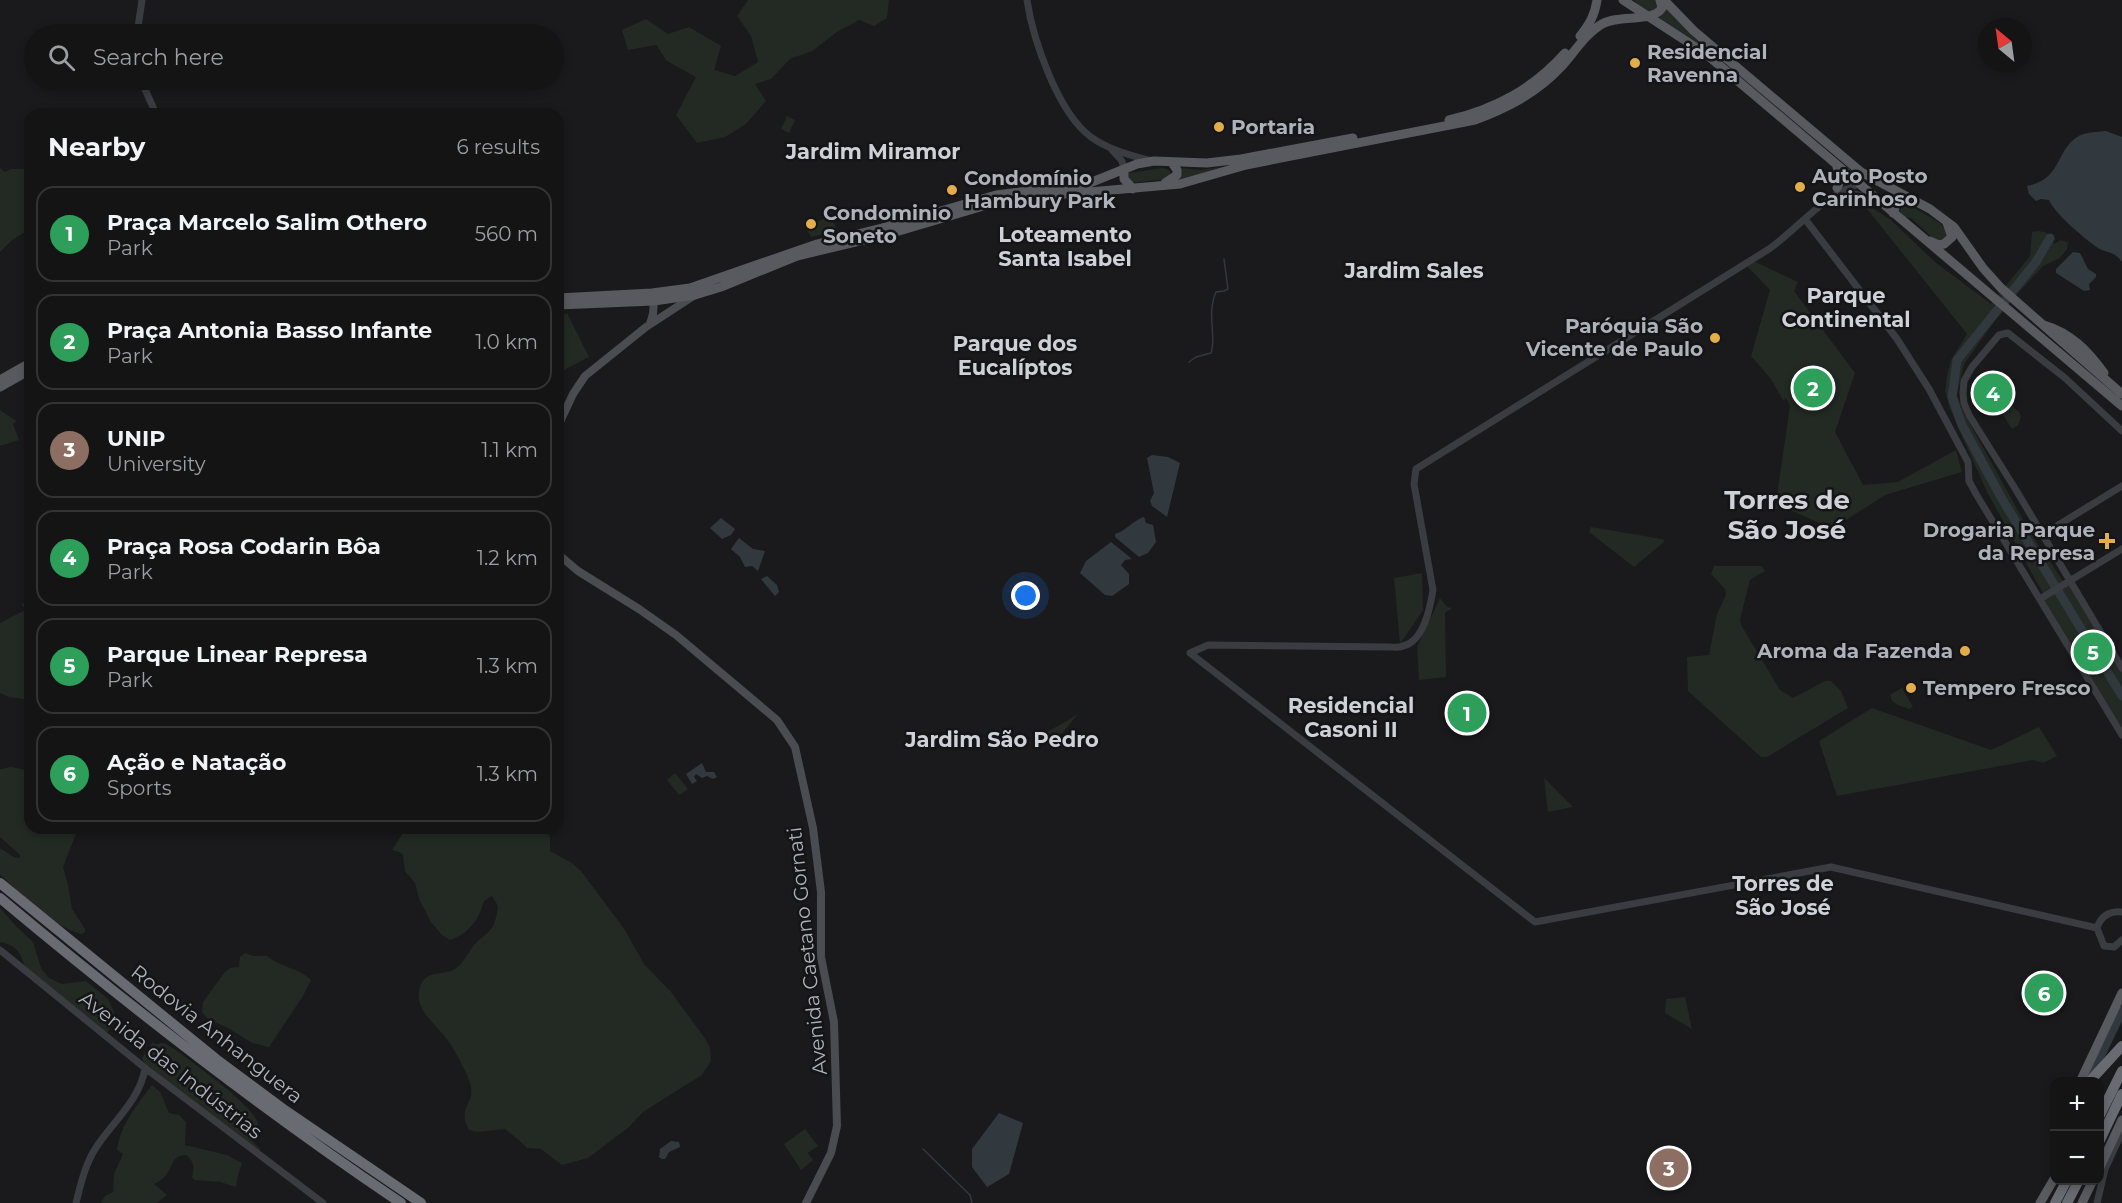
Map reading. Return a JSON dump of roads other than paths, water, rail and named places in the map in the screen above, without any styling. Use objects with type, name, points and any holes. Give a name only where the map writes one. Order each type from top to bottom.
[{"type":"highway","name":"Rodovia Anhanguera","points":[[0,883],[216,1059],[305,1124],[421,1203]]},
{"type":"highway","name":"Rodovia Anhanguera","points":[[0,898],[133,1008],[211,1068],[317,1146],[401,1203]]},
{"type":"highway","points":[[2094,1077],[2122,1046]]},
{"type":"highway","points":[[2104,1107],[2122,1071]]},
{"type":"highway","points":[[2104,1132],[2122,1094]]},
{"type":"highway","points":[[2054,1203],[2069,1185]]},
{"type":"highway","points":[[2067,1203],[2070,1185]]},
{"type":"main road","points":[[564,305],[654,306],[817,244],[996,195],[1087,184],[1124,169],[1154,161],[1199,164],[1241,159],[1473,114],[1509,98],[1545,74],[1591,22],[1597,0]]},
{"type":"main road","points":[[1623,0],[1706,54],[2122,406]]},
{"type":"main road","points":[[564,298],[692,291],[722,286],[796,256],[889,234],[997,202],[1180,184],[1197,181],[1246,165],[1475,120],[1507,108],[1527,95],[1560,68],[1596,27],[1621,17],[1647,17],[1659,12],[1662,8],[1662,0]]},
{"type":"main road","points":[[1662,0],[1861,172],[1910,198],[1954,227],[1983,268],[2001,288],[2118,391]]},
{"type":"main road","points":[[1621,17],[1668,30]]},
{"type":"main road","points":[[1834,162],[1842,177],[1838,190]]},
{"type":"main road","points":[[1160,186],[1177,175],[1177,170],[1172,163]]},
{"type":"main road","points":[[1124,169],[1124,179],[1133,189]]},
{"type":"main road","points":[[1859,184],[1867,183],[1890,188]]},
{"type":"main road","points":[[1893,213],[1897,203],[1910,198]]},
{"type":"main road","points":[[1923,237],[1939,244],[1949,241],[1952,237],[1947,221]]},
{"type":"main road","points":[[564,413],[585,376],[692,291]]},
{"type":"main road","points":[[654,306],[664,315]]},
{"type":"main road","points":[[649,325],[654,306]]},
{"type":"main road","points":[[0,380],[24,366]]},
{"type":"main road","points":[[0,387],[24,373]]},
{"type":"main road","name":"Avenida Caetano Gornati","points":[[564,559],[578,571],[676,635],[777,720],[795,747],[813,828],[821,892],[821,957],[834,1022],[837,1126],[831,1153],[806,1203]]},
{"type":"main road","points":[[2082,1077],[2122,993]]},
{"type":"main road","points":[[2104,1158],[2122,1120]]},
{"type":"main road","points":[[2040,1203],[2051,1185]]},
{"type":"main road","points":[[2083,1201],[2091,1185]]},
{"type":"street","points":[[138,24],[142,0]]},
{"type":"street","points":[[1027,0],[1038,43],[1066,109],[1091,137],[1112,150],[1122,161],[1124,169]]},
{"type":"street","points":[[145,90],[153,108]]},
{"type":"street","points":[[1112,150],[1154,161]]},
{"type":"street","points":[[1859,184],[1838,190],[1787,236],[1769,249],[1416,469],[1414,484],[1433,590],[1422,627],[1409,644],[1402,647],[1208,645],[1190,652],[1535,922],[1831,867],[2097,928]]},
{"type":"street","points":[[1838,190],[1880,202]]},
{"type":"street","points":[[1805,219],[1898,339],[1929,389],[1968,462],[1969,481],[2122,735]]},
{"type":"street","points":[[2122,431],[2014,335],[2008,333],[1998,335],[1968,374],[1963,393],[1969,415],[2122,668]]},
{"type":"street","points":[[2042,535],[2122,486]]},
{"type":"street","points":[[2040,599],[2122,549]]},
{"type":"street","points":[[2122,912],[2103,917],[2097,928],[2100,941],[2104,946],[2118,947],[2122,940]]},
{"type":"street","name":"Avenida das Indústrias","points":[[0,950],[145,1068],[323,1203]]},
{"type":"street","points":[[76,1203],[87,1163],[143,1081],[145,1068]]},
{"type":"street","points":[[2097,1203],[2105,1169],[2122,1132]]},
{"type":"waterway","points":[[2050,238],[2036,262],[1957,360],[1952,397],[1962,425],[2002,499],[2122,696]]},
{"type":"waterway","points":[[1189,362],[1196,357],[1211,353],[1213,301],[1216,292],[1228,289],[1224,259]]},
{"type":"waterway","points":[[2090,1077],[2122,1011]]},
{"type":"waterway","points":[[923,1149],[970,1195],[972,1203]]},
{"type":"place","name":"Residencial Ravenna","points":[[1635,63]]},
{"type":"place","name":"Portaria","points":[[1219,127]]},
{"type":"place","name":"Auto Posto Carinhoso","points":[[1800,187]]},
{"type":"place","name":"Condomínio Hambury Park","points":[[952,190]]},
{"type":"place","name":"Condominio Soneto","points":[[811,224]]},
{"type":"place","name":"Paróquia São Vicente de Paulo","points":[[1715,338]]},
{"type":"place","name":"Praça Antonia Basso Infante","points":[[1813,388]]},
{"type":"place","name":"Praça Rosa Codarin Bôa","points":[[1993,393]]},
{"type":"place","name":"Drogaria Parque da Represa","points":[[2107,541]]},
{"type":"place","name":"Aroma da Fazenda","points":[[1965,651]]},
{"type":"place","name":"Parque Linear Represa","points":[[2093,652]]},
{"type":"place","name":"Tempero Fresco","points":[[1911,688]]},
{"type":"place","name":"Praça Marcelo Salim Othero","points":[[1467,713]]},
{"type":"place","name":"Ação e Natação","points":[[2044,993]]},
{"type":"place","name":"UNIP","points":[[1669,1168]]},
{"type":"district","name":"Jardim Miramor","points":[[873,151]]},
{"type":"district","name":"Loteamento Santa Isabel","points":[[1065,246]]},
{"type":"district","name":"Jardim Sales","points":[[1414,270]]},
{"type":"district","name":"Parque Continental","points":[[1846,307]]},
{"type":"district","name":"Parque dos Eucalíptos","points":[[1015,355]]},
{"type":"district","name":"Torres de São José","points":[[1787,515]]},
{"type":"district","name":"Residencial Casoni II","points":[[1351,717]]},
{"type":"district","name":"Jardim São Pedro","points":[[1002,739]]},
{"type":"district","name":"Torres de São José","points":[[1783,895]]}]
